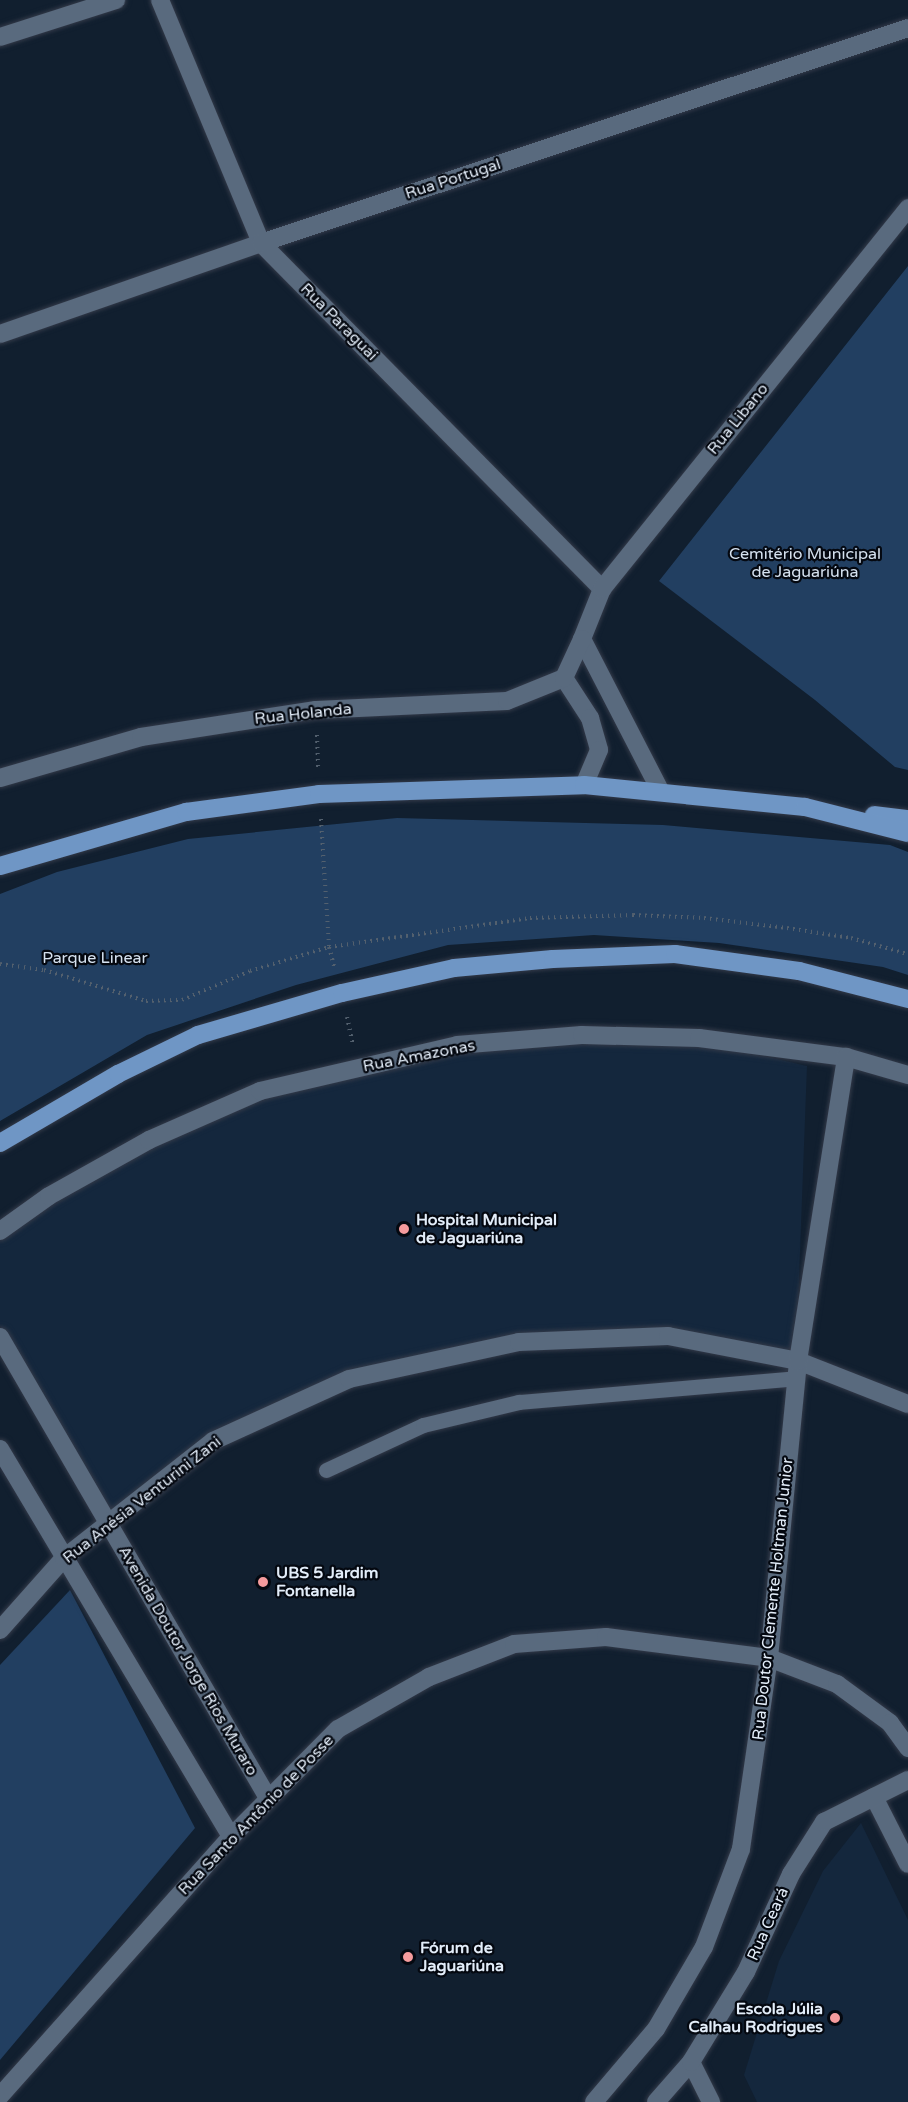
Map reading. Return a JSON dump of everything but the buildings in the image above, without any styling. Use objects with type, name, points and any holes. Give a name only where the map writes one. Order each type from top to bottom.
[{"type":"main road","points":[[0,866],[186,812],[320,794],[584,785],[908,819]]},
{"type":"main road","points":[[805,807],[908,833]]},
{"type":"main road","points":[[0,1143],[118,1074],[198,1035],[342,993],[454,968],[553,959],[675,954],[799,971],[908,999]]},
{"type":"street","points":[[0,37],[116,0]]},
{"type":"street","name":"Rua Paraguai","points":[[160,0],[261,243],[603,589]]},
{"type":"street","name":"Rua Portugal","points":[[0,334],[261,243],[908,28]]},
{"type":"street","name":"Rua Libano","points":[[582,639],[603,589],[908,208]]},
{"type":"street","points":[[582,639],[564,678],[590,718],[599,750],[584,785]]},
{"type":"street","points":[[582,639],[661,792]]},
{"type":"street","name":"Rua Holanda","points":[[0,778],[141,737],[316,710],[507,701],[564,678]]},
{"type":"street","name":"Rua Amazonas","points":[[0,1231],[49,1196],[149,1140],[260,1091],[457,1045],[582,1035],[699,1038],[846,1057],[908,1075]]},
{"type":"street","name":"Rua Doutor Clemente Holtman Junior","points":[[594,2102],[657,2029],[704,1947],[741,1849],[769,1658],[797,1369],[846,1057]]},
{"type":"street","name":"Rua Anésia Venturini Zani","points":[[0,1630],[64,1558],[213,1441],[349,1379],[519,1342],[591,1337],[668,1336],[797,1369],[908,1404]]},
{"type":"street","name":"Avenida Doutor Jorge Rios Muraro","points":[[0,1337],[268,1798]]},
{"type":"street","points":[[0,1449],[231,1837]]},
{"type":"street","name":"Rua Santo Antônio de Posse","points":[[0,2096],[231,1837],[338,1729],[429,1677],[514,1644],[606,1637],[769,1658],[837,1684],[890,1723],[908,1748]]},
{"type":"street","name":"Rua Ceará","points":[[656,2102],[691,2062],[747,1972],[790,1874],[824,1822],[908,1780]]},
{"type":"street","points":[[874,1797],[908,1864]]},
{"type":"street","points":[[691,2062],[711,2102]]},
{"type":"lane","points":[[326,1470],[423,1425],[519,1402],[797,1369]]},
{"type":"path","points":[[316,710],[329,947],[359,1068]]},
{"type":"shaded area","points":[[582,1039],[699,1041],[807,1066],[796,1358],[670,1331],[517,1336],[347,1374],[208,1437],[110,1515],[0,1326],[0,1236],[151,1143],[262,1095],[457,1048]]},
{"type":"shaded area","name":"Escola Júlia Calhau Rodrigues","points":[[861,1823],[908,1920],[908,2102],[757,2102],[744,2075],[779,1961],[823,1871]]},
{"type":"green space","name":"Cemitério Municipal de Jaguariúna","points":[[908,266],[908,770],[895,767],[815,700],[659,581]]},
{"type":"green space","name":"Parque Linear","points":[[397,818],[663,825],[890,845],[908,852],[908,975],[883,967],[719,943],[594,935],[448,945],[296,985],[147,1035],[0,1121],[0,894],[57,872],[188,839]]},
{"type":"green space","points":[[70,1590],[195,1828],[0,2060],[0,1665]]},
{"type":"place","name":"Hospital Municipal de Jaguariúna","points":[[404,1229]]},
{"type":"place","name":"UBS 5 Jardim Fontanella","points":[[263,1582]]},
{"type":"place","name":"Fórum de Jaguariúna","points":[[408,1957]]},
{"type":"place","name":"Escola Júlia Calhau Rodrigues","points":[[835,2018]]}]
